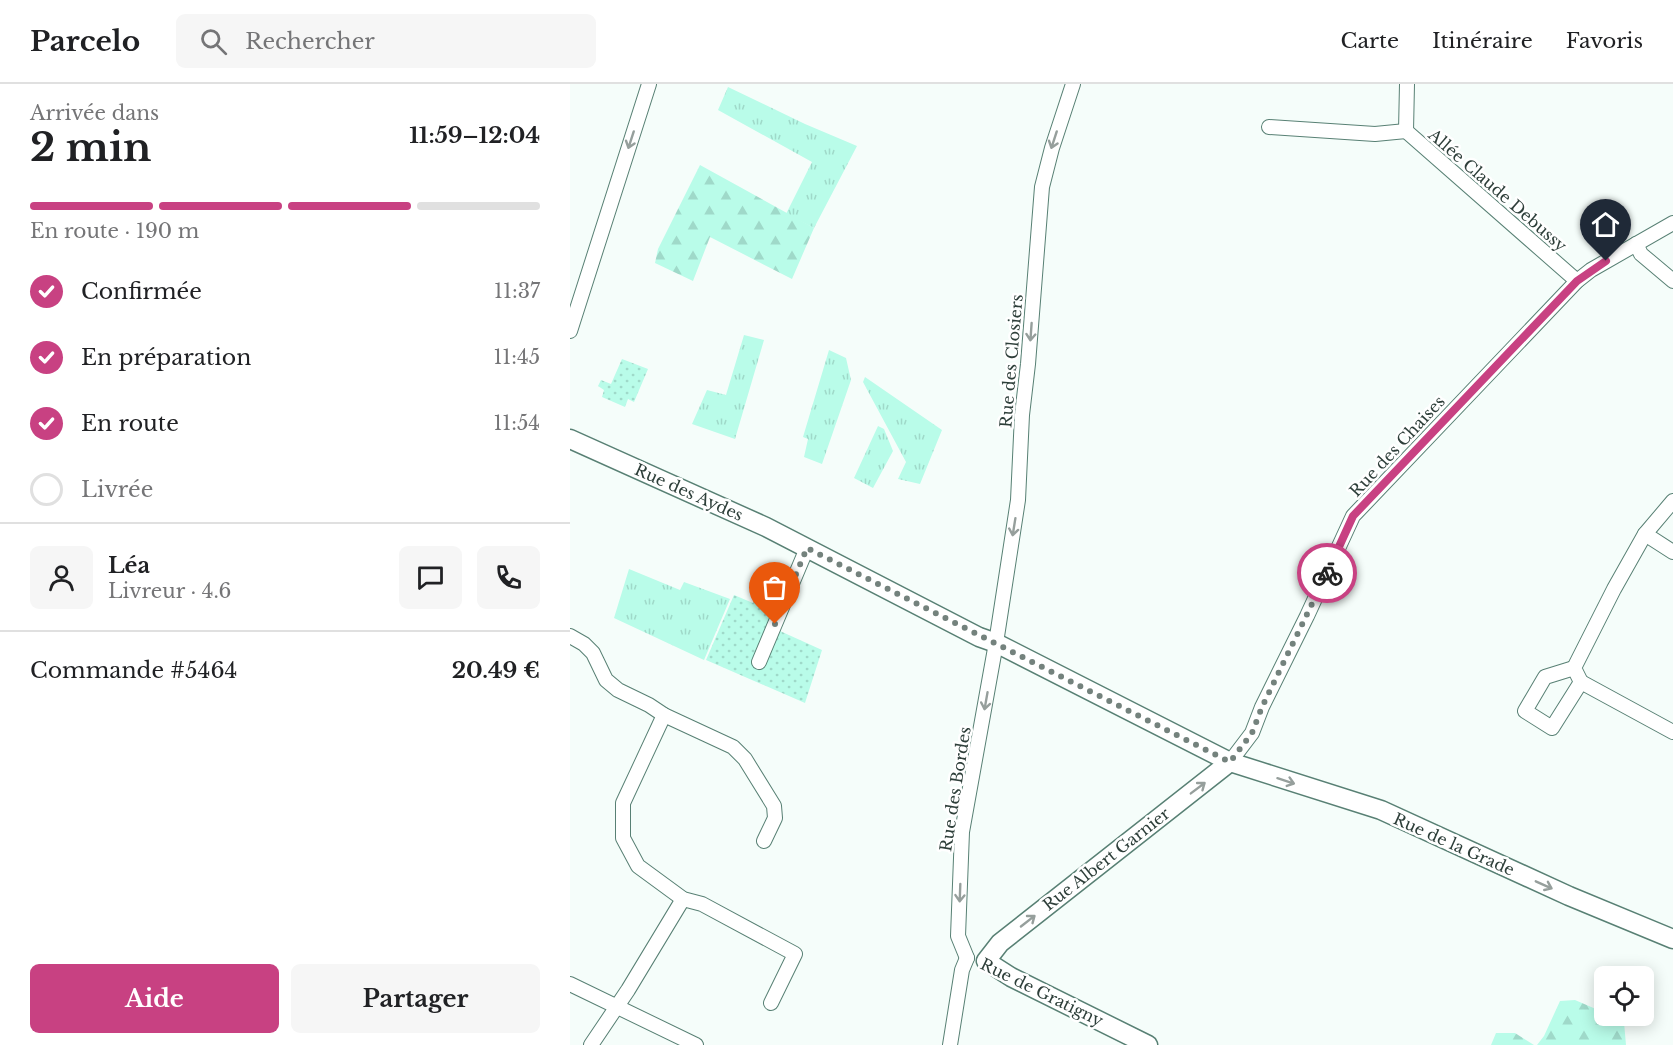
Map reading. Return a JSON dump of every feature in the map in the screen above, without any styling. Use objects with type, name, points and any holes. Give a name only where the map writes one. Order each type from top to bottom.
[{"type":"street","points":[[570,331],[649,84]]},
{"type":"street","name":"Rue des Closiers","points":[[996,643],[1018,500],[1022,415],[1042,187],[1073,84]]},
{"type":"street","name":"Allée Claude Debussy","points":[[1407,84],[1406,131],[1577,281]]},
{"type":"street","points":[[1269,127],[1375,134],[1406,131]]},
{"type":"street","name":"Rue des Chaises","points":[[1230,762],[1252,733],[1262,707],[1353,516],[1577,281],[1591,270],[1673,223]]},
{"type":"street","points":[[1636,244],[1641,254],[1673,281]]},
{"type":"street","name":"Rue des Aydes","points":[[570,439],[766,527],[980,637],[996,643]]},
{"type":"street","points":[[1581,682],[1552,728],[1525,711],[1545,677],[1574,668],[1645,534],[1673,501]]},
{"type":"street","points":[[1645,534],[1673,552]]},
{"type":"street","points":[[759,662],[807,548]]},
{"type":"street","points":[[570,636],[584,644],[593,653],[606,680],[618,690],[664,715],[733,747],[746,759],[774,806],[775,818],[764,841]]},
{"type":"street","name":"Rue de la Grade","points":[[996,643],[1230,762],[1380,810],[1569,896],[1673,939]]},
{"type":"street","name":"Rue des Bordes","points":[[967,958],[958,936],[962,832],[996,643]]},
{"type":"street","points":[[1574,668],[1581,682],[1673,732]]},
{"type":"street","points":[[664,715],[623,803],[624,838],[638,866],[683,899],[702,904],[795,954],[771,1003]]},
{"type":"street","name":"Rue Albert Garnier","points":[[986,961],[1000,943],[1230,762]]},
{"type":"street","points":[[591,1045],[617,1008],[683,899]]},
{"type":"street","points":[[950,1045],[962,970],[967,958]]},
{"type":"street","name":"Rue de Gratigny","points":[[967,958],[986,961],[1011,977],[1148,1045]]},
{"type":"street","points":[[570,984],[696,1045]]},
{"type":"green space","points":[[728,87],[857,146],[814,228],[786,214],[812,162],[718,110]]},
{"type":"green space","points":[[700,165],[814,228],[792,279],[710,237],[693,281],[655,263],[658,249]]},
{"type":"green space","points":[[744,335],[764,340],[735,439],[692,424],[707,390],[726,395]]},
{"type":"green space","points":[[829,350],[846,358],[851,380],[822,464],[804,457],[808,439],[803,437]]},
{"type":"green space","points":[[622,359],[648,369],[634,402],[628,399],[625,407],[602,397],[604,390],[598,386],[601,380],[611,384]]},
{"type":"green space","points":[[865,377],[942,430],[920,484],[898,479],[906,462],[863,382]]},
{"type":"green space","points":[[878,426],[884,429],[893,451],[873,488],[854,478]]},
{"type":"green space","points":[[629,569],[680,590],[684,582],[730,599],[704,660],[614,618]]},
{"type":"green space","points":[[765,575],[787,583],[791,598],[780,631],[822,650],[805,703],[706,660],[734,595],[753,603]]},
{"type":"green space","points":[[1575,1000],[1594,1008],[1594,1026],[1624,1026],[1626,1045],[1537,1045],[1544,1036],[1560,1001]]},
{"type":"green space","points":[[1496,1033],[1515,1033],[1534,1045],[1491,1045]]},
{"type":"way so far","points":[[775,624],[807,548],[1230,762],[1252,733],[1262,707],[1327,573]]},
{"type":"route","points":[[1327,573],[1353,516],[1577,281],[1606,261]]}]
